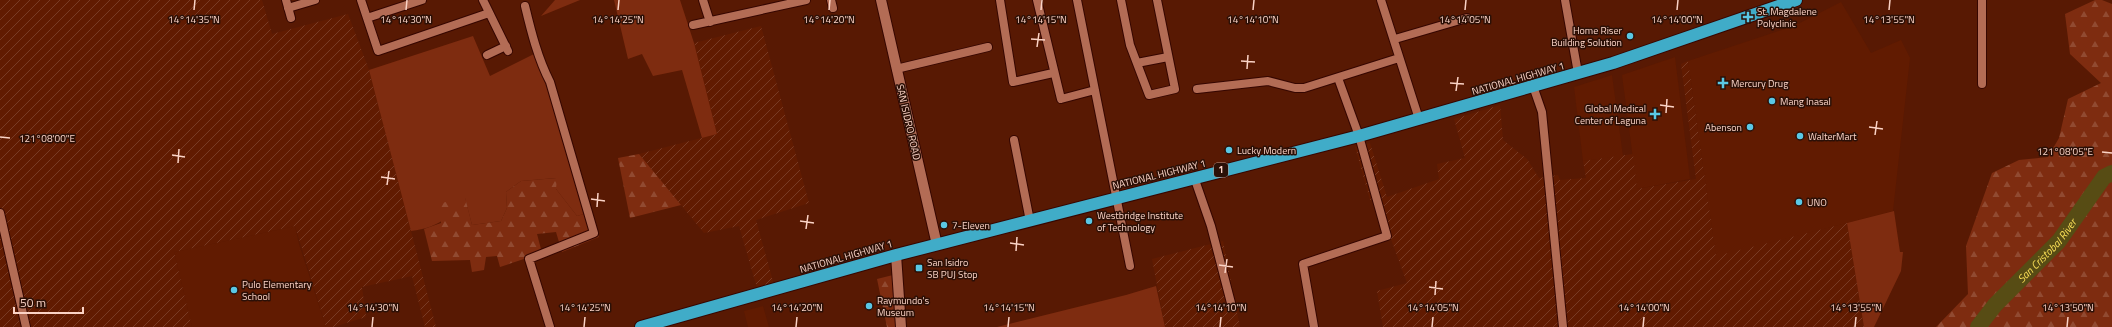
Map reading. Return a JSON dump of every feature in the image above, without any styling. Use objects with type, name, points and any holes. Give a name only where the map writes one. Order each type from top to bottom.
[{"type":"highway","name":"NATIONAL HIGHWAY 1","points":[[641,327],[896,255],[1030,221],[1117,196],[1359,136],[1578,73],[1680,41],[1796,0]]},
{"type":"street","points":[[286,0],[291,18]]},
{"type":"street","points":[[288,8],[315,0]]},
{"type":"street","points":[[361,0],[378,51],[489,13]]},
{"type":"street","points":[[367,18],[422,0]]},
{"type":"street","points":[[483,0],[507,49],[487,55]]},
{"type":"street","points":[[703,0],[710,22]]},
{"type":"street","points":[[693,25],[806,0]]},
{"type":"street","name":"SAN ISIDRO ROAD","points":[[881,0],[937,245]]},
{"type":"street","points":[[1000,0],[1013,82],[1054,73]]},
{"type":"street","points":[[1037,0],[1061,99],[1095,90]]},
{"type":"street","points":[[1076,0],[1130,266]]},
{"type":"street","points":[[1121,0],[1130,45],[1149,95],[1175,89],[1157,0]]},
{"type":"street","points":[[1382,0],[1419,119]]},
{"type":"street","points":[[1565,0],[1578,73]]},
{"type":"street","points":[[1982,0],[1982,84]]},
{"type":"street","points":[[525,6],[545,72],[550,82],[594,234],[528,259],[550,327]]},
{"type":"street","points":[[1395,40],[1467,18]]},
{"type":"street","points":[[896,69],[988,47]]},
{"type":"street","points":[[1137,63],[1168,57]]},
{"type":"street","points":[[1196,89],[1268,81],[1295,88],[1304,88],[1399,58]]},
{"type":"street","points":[[1314,327],[1303,264],[1387,236],[1359,136],[1338,78]]},
{"type":"street","points":[[1533,86],[1542,112],[1563,327]]},
{"type":"street","points":[[1014,140],[1030,221]]},
{"type":"street","points":[[1194,177],[1211,226],[1230,303]]},
{"type":"street","points":[[0,213],[26,327]]},
{"type":"street","points":[[896,255],[901,327]]},
{"type":"shaded area","points":[[0,0],[262,0],[272,34],[348,14],[369,70],[436,327],[425,327],[412,276],[362,287],[366,317],[333,327],[326,327],[295,226],[174,252],[192,327],[0,327]]},
{"type":"shaded area","name":"WalterMart","points":[[1841,2],[1871,53],[1901,40],[1910,58],[1893,211],[1716,257],[1688,61],[1794,26]]},
{"type":"shaded area","points":[[761,26],[809,203],[756,220],[774,285],[757,288],[739,226],[704,233],[639,154],[717,134],[694,43]]},
{"type":"shaded area","name":"Global Medical Center of Laguna","points":[[1675,57],[1690,179],[1637,189],[1622,75]]},
{"type":"shaded area","points":[[1688,61],[1716,256],[1847,223],[1864,327],[1383,327],[1377,291],[1407,283],[1376,198],[1370,200],[1355,147],[1370,143],[1387,197],[1439,179],[1437,164],[1465,158],[1454,119],[1500,105],[1503,140],[1527,159],[1539,178],[1558,175],[1560,180],[1586,178],[1583,161],[1633,154],[1637,189],[1696,179],[1681,64]]},
{"type":"shaded area","points":[[1612,75],[1623,156],[1583,161],[1574,87]]},
{"type":"shaded area","name":"Pulo Elementary School","points":[[295,226],[299,244],[326,327],[192,327],[174,252]]},
{"type":"shaded area","points":[[1223,241],[1240,327],[1165,327],[1152,259]]},
{"type":"shaded area","points":[[763,306],[769,327],[748,327],[744,311]]},
{"type":"green space","points":[[555,0],[580,0],[541,16]]},
{"type":"green space","points":[[614,0],[680,0],[694,43],[717,134],[702,138],[682,70],[653,76],[642,54],[628,59]]},
{"type":"green space","points":[[2095,0],[2102,0],[2112,4],[2112,327],[1936,327],[1968,294],[1966,246],[1992,173],[2019,160],[2048,157],[2059,138],[2068,99],[2101,83],[2070,54],[2065,14]]},
{"type":"green space","points":[[473,36],[490,76],[540,51],[591,212],[577,216],[556,189],[556,178],[521,181],[506,192],[507,208],[501,221],[472,225],[465,198],[453,211],[436,224],[411,231],[369,70]]},
{"type":"green space","points":[[639,154],[681,205],[630,218],[618,158]]},
{"type":"green space","points":[[557,178],[556,189],[577,216],[591,212],[599,237],[562,252],[556,232],[537,234],[542,253],[500,267],[497,256],[486,257],[484,270],[472,272],[470,260],[432,261],[424,229],[441,223],[438,204],[465,197],[472,225],[501,221],[507,208],[506,192],[521,181]]},
{"type":"green space","points":[[1894,211],[1900,252],[1903,252],[1901,271],[1874,327],[1864,327],[1847,223]]},
{"type":"green space","points":[[893,275],[897,327],[887,327],[877,279]]},
{"type":"green space","points":[[1156,286],[1165,327],[997,327],[1126,295]]},
{"type":"waterway","name":"San Cristobal River","points":[[1978,327],[1995,305],[2059,241],[2104,177],[2112,173]]},
{"type":"place","name":"St. Magdalene Polyclinic","points":[[1748,17]]},
{"type":"place","name":"Home Riser Building Solution","points":[[1630,36]]},
{"type":"place","name":"Mercury Drug","points":[[1723,83]]},
{"type":"place","name":"Mang Inasal","points":[[1772,101]]},
{"type":"place","name":"Global Medical Center of Laguna","points":[[1655,114]]},
{"type":"place","name":"Abenson","points":[[1750,127]]},
{"type":"place","name":"WalterMart","points":[[1800,136]]},
{"type":"place","name":"Lucky Modern","points":[[1229,150]]},
{"type":"place","name":"UNO","points":[[1799,202]]},
{"type":"place","name":"Westbridge Institute of Technology","points":[[1089,221]]},
{"type":"place","name":"7-Eleven","points":[[944,225]]},
{"type":"place","name":"San Isidro SB PUJ Stop","points":[[919,268]]},
{"type":"place","name":"Pulo Elementary School","points":[[234,290]]},
{"type":"place","name":"Raymundo's Museum","points":[[869,306]]}]
